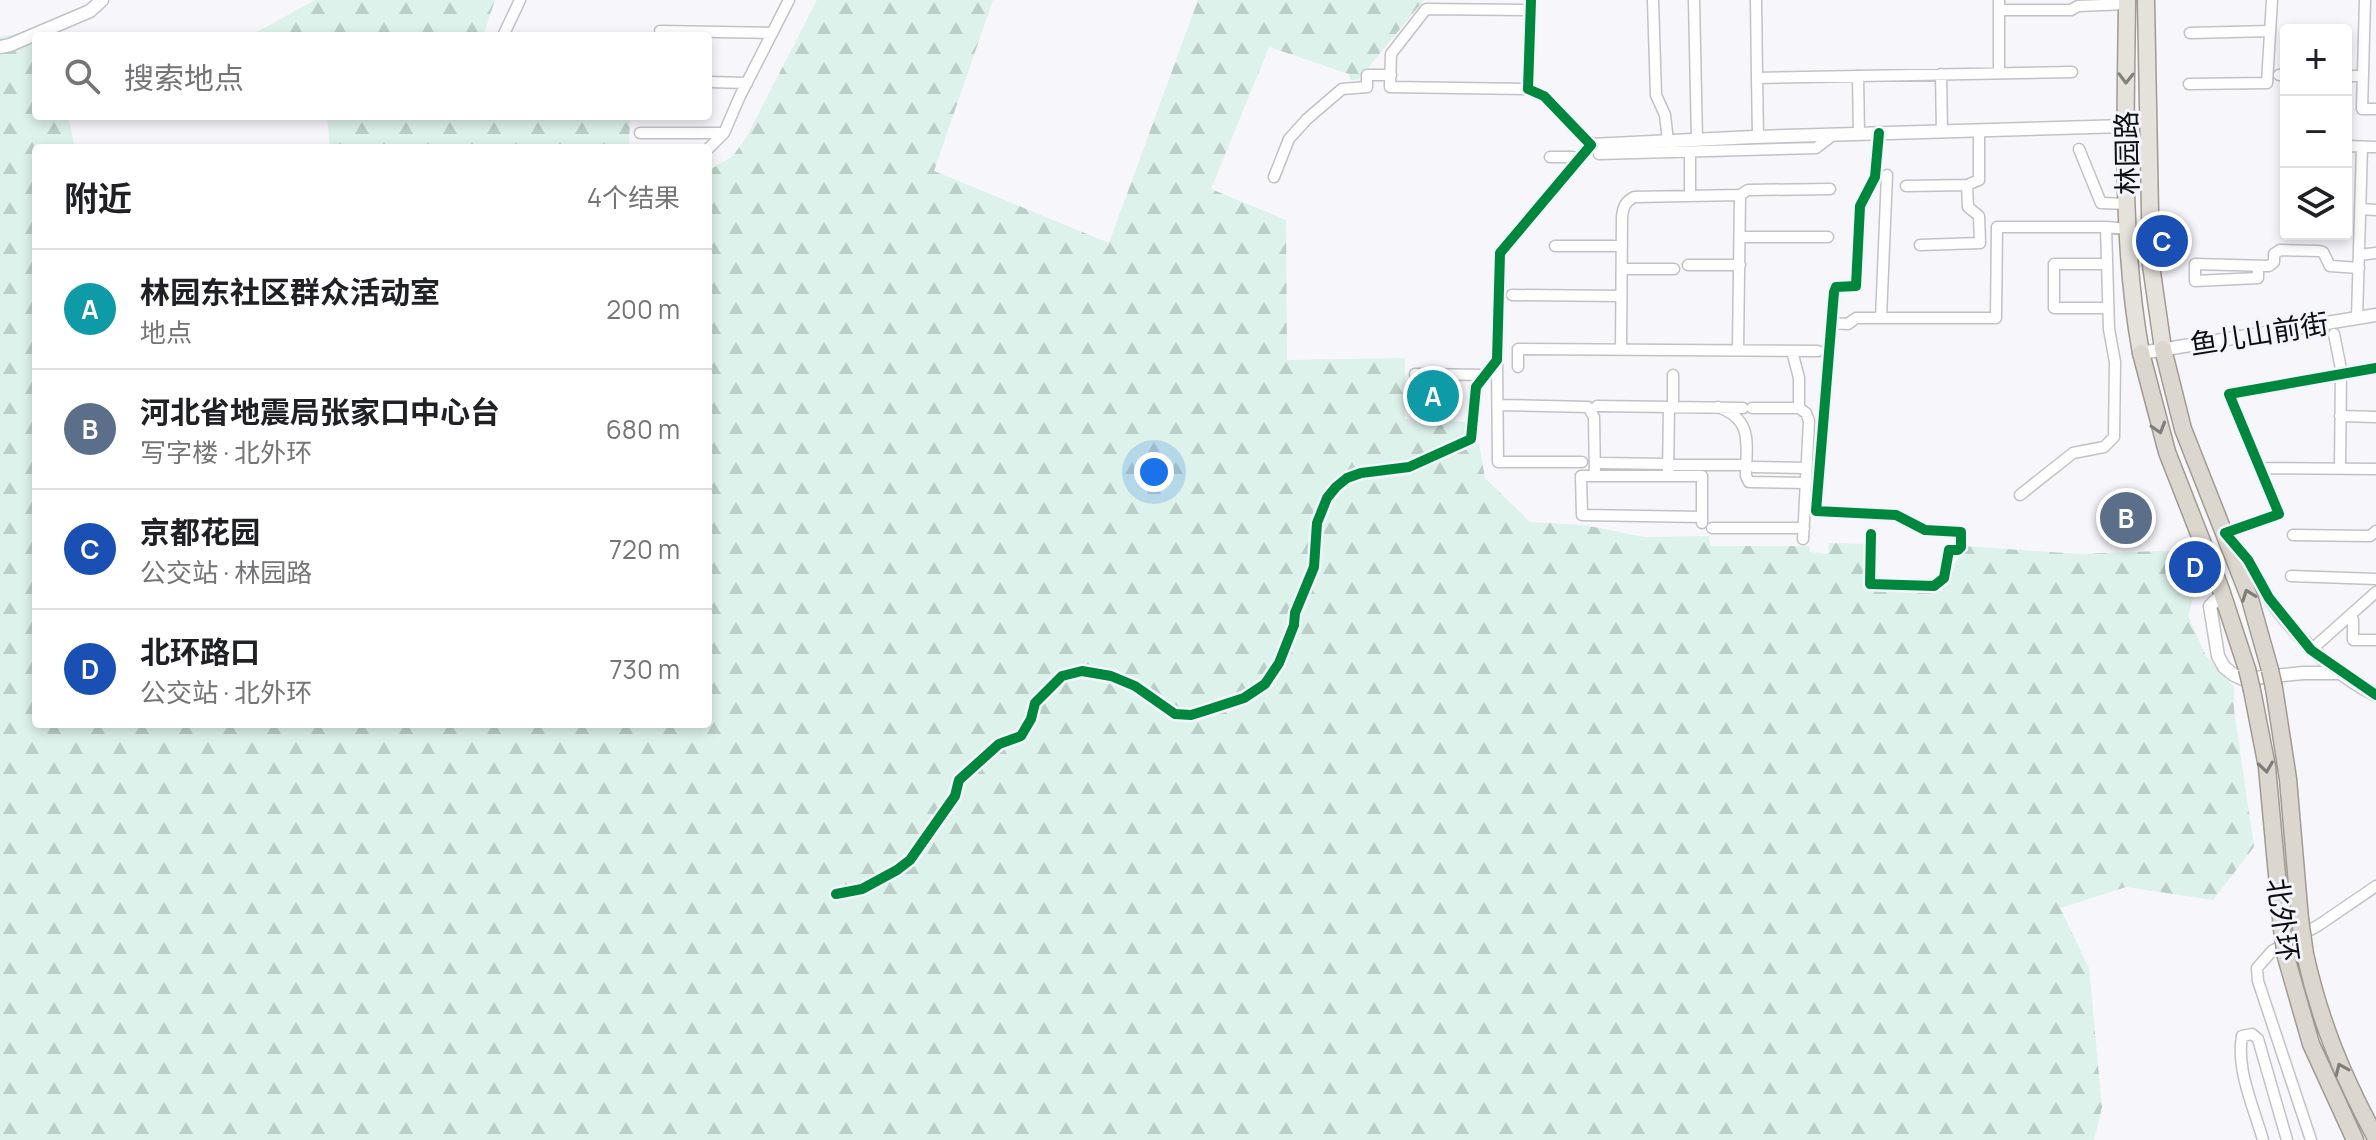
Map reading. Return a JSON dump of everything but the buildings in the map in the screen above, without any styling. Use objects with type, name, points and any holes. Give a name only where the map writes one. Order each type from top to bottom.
[{"type":"highway","points":[[2163,349],[2183,429],[2225,533]]},
{"type":"highway","points":[[2141,353],[2167,452],[2225,603]]},
{"type":"highway","name":"北外环","points":[[2225,533],[2250,599],[2274,688],[2288,779],[2300,919],[2316,1001],[2339,1067],[2376,1138]]},
{"type":"highway","name":"北外环","points":[[2225,603],[2247,669],[2267,767],[2286,957],[2311,1044],[2355,1140]]},
{"type":"main road","name":"林园路","points":[[2146,0],[2151,265],[2163,349]]},
{"type":"main road","name":"林园路","points":[[2127,2],[2125,126],[2128,204],[2132,286],[2141,353]]},
{"type":"street","points":[[41,32],[90,11],[102,0]]},
{"type":"street","points":[[505,32],[520,0]]},
{"type":"street","points":[[712,145],[724,133],[789,0]]},
{"type":"street","points":[[1653,0],[1656,95],[1665,115],[1668,141]]},
{"type":"street","points":[[1694,0],[1697,140]]},
{"type":"street","points":[[1756,0],[1758,137]]},
{"type":"street","points":[[2189,84],[2267,83],[2272,0]]},
{"type":"street","points":[[2365,0],[2362,109],[2376,109]]},
{"type":"street","points":[[1999,73],[1999,5],[2071,10],[2078,6],[2127,2]]},
{"type":"street","points":[[1528,89],[1530,5],[1426,9],[1391,54],[1390,87],[1528,89],[1544,96],[1595,150],[1690,152],[1816,148],[1833,135]]},
{"type":"street","points":[[660,31],[772,33]]},
{"type":"street","points":[[2190,33],[2270,31]]},
{"type":"street","points":[[0,47],[32,36]]},
{"type":"street","points":[[1757,78],[2072,72]]},
{"type":"street","points":[[1941,74],[1942,132]]},
{"type":"street","points":[[1274,177],[1289,139],[1307,119],[1342,89],[1367,87],[1367,75],[1391,75]]},
{"type":"street","points":[[1858,76],[1859,134]]},
{"type":"street","points":[[2352,76],[2363,76]]},
{"type":"street","points":[[712,82],[747,83]]},
{"type":"street","points":[[1582,462],[1498,462],[1500,253],[1567,172],[1595,150],[1668,141],[2125,126]]},
{"type":"street","points":[[1906,186],[1967,185],[1979,180],[1979,131]]},
{"type":"street","points":[[640,133],[724,133]]},
{"type":"street","points":[[1871,534],[1870,584],[1934,586],[1944,578],[1949,550],[1961,547],[1961,532],[1925,530],[1896,515],[1816,511],[1836,287],[1856,286],[1860,206],[1875,177],[1879,133]]},
{"type":"street","points":[[2352,146],[2376,147]]},
{"type":"street","points":[[2357,318],[2362,147]]},
{"type":"street","points":[[2079,149],[2101,203],[2128,204]]},
{"type":"street","points":[[1690,152],[1690,195]]},
{"type":"street","points":[[1567,172],[1554,157],[1573,157]]},
{"type":"street","points":[[1881,318],[1887,175]]},
{"type":"street","points":[[1920,245],[1980,243],[1979,216],[1968,207],[1967,185]]},
{"type":"street","points":[[1621,349],[1623,209],[1628,200],[1634,197],[1740,195],[1748,190],[1830,189]]},
{"type":"street","points":[[1738,350],[1740,195]]},
{"type":"street","points":[[2352,202],[2376,210]]},
{"type":"street","points":[[1832,323],[1848,324],[1856,318],[1996,318],[1997,227],[2129,229]]},
{"type":"street","points":[[2020,495],[2073,453],[2104,447],[2114,437],[2115,362],[2109,329],[2106,227]]},
{"type":"street","points":[[1740,237],[1828,237]]},
{"type":"street","points":[[1555,246],[1622,246]]},
{"type":"street","points":[[2258,266],[2258,278],[2195,281],[2195,264],[2272,265],[2274,254],[2280,250],[2323,252],[2333,267],[2359,268]]},
{"type":"street","points":[[2359,255],[2376,253]]},
{"type":"street","points":[[2101,264],[2054,264],[2054,308],[2108,308]]},
{"type":"street","points":[[1688,265],[1740,265]]},
{"type":"street","points":[[1622,269],[1674,269]]},
{"type":"street","points":[[1512,295],[1621,296]]},
{"type":"street","name":"鱼儿山前街","points":[[2141,353],[2376,315]]},
{"type":"street","points":[[2334,334],[2341,375],[2340,468]]},
{"type":"street","points":[[1518,367],[1518,349],[1818,351]]},
{"type":"street","points":[[1792,351],[1799,378],[1799,408]]},
{"type":"street","points":[[836,894],[862,889],[910,860],[955,796],[959,780],[999,744],[1021,736],[1031,719],[1035,703],[1062,676],[1082,671],[1111,676],[1135,686],[1175,714],[1191,715],[1244,698],[1265,684],[1286,648],[1295,613],[1314,567],[1317,523],[1327,498],[1347,478],[1409,467],[1467,443],[1474,434],[1476,387],[1497,360]]},
{"type":"street","points":[[2376,368],[2229,394],[2279,514],[2225,533],[2248,560],[2269,598],[2311,650],[2376,695]]},
{"type":"street","points":[[1415,374],[1485,375]]},
{"type":"street","points":[[1670,468],[1673,375]]},
{"type":"street","points":[[1498,405],[1588,407],[1594,417],[1595,476]]},
{"type":"street","points":[[1597,406],[1799,408],[1806,413],[1809,421],[1804,534],[1705,523],[1582,515],[1581,476],[1670,468],[1806,468]]},
{"type":"street","points":[[1718,407],[1734,415],[1744,428],[1750,466],[1746,476],[1749,482],[1806,483]]},
{"type":"street","points":[[2340,416],[2376,417]]},
{"type":"street","points":[[1601,463],[1670,468],[1702,476],[1705,523]]},
{"type":"street","points":[[2260,468],[2376,469]]},
{"type":"street","points":[[2293,535],[2370,536],[2376,531]]},
{"type":"street","points":[[2291,576],[2376,579]]},
{"type":"street","points":[[2311,650],[2375,595]]},
{"type":"street","points":[[2225,603],[2216,600],[2210,606],[2218,656],[2224,667],[2234,675],[2243,679],[2341,673]]},
{"type":"street","points":[[2350,615],[2353,640],[2376,640]]},
{"type":"street","points":[[2311,1140],[2258,981],[2257,968],[2272,951],[2375,888]]},
{"type":"street","points":[[2263,1140],[2242,1066],[2240,1048],[2242,1036],[2252,1034],[2258,1039],[2287,1140]]},
{"type":"green space","points":[[315,0],[495,0],[484,32],[257,32]]},
{"type":"green space","points":[[817,0],[993,0],[934,171],[1109,243],[1198,0],[1424,0],[1358,80],[1350,80],[1349,74],[1269,47],[1211,189],[1286,220],[1287,360],[1405,358],[1405,419],[1468,422],[1478,438],[1485,478],[1530,522],[1584,525],[1644,537],[1709,536],[1710,546],[1809,546],[1810,552],[1828,554],[1829,543],[1865,544],[1866,588],[1942,590],[1964,546],[2078,554],[2187,550],[2193,598],[2188,616],[2206,656],[2234,687],[2234,710],[2254,847],[2213,900],[2126,887],[2060,908],[2089,968],[2102,1107],[2094,1140],[0,1140],[0,37],[49,27],[50,32],[32,32],[32,120],[69,120],[74,144],[32,144],[32,728],[712,728],[712,169],[733,156],[747,136]]},
{"type":"green space","points":[[327,120],[630,120],[629,144],[330,144]]},
{"type":"cycle path","points":[[836,894],[862,889],[910,860],[955,796],[959,780],[999,744],[1021,736],[1031,719],[1035,703],[1062,676],[1082,671],[1111,676],[1135,686],[1175,714],[1191,715],[1244,698],[1265,684],[1279,663],[1294,625],[1295,613],[1314,567],[1317,523],[1327,498],[1336,487],[1347,478],[1361,473],[1409,467],[1471,439],[1476,387],[1497,360],[1500,253],[1591,145],[1544,96],[1528,89],[1531,0]]},
{"type":"cycle path","points":[[1871,534],[1870,584],[1934,586],[1944,578],[1949,550],[1961,547],[1961,532],[1925,530],[1896,515],[1816,511],[1834,292],[1836,287],[1856,286],[1860,206],[1875,177],[1879,133]]},
{"type":"cycle path","points":[[2376,368],[2229,394],[2279,514],[2225,533],[2248,560],[2269,598],[2311,650],[2376,695]]},
{"type":"place","name":"京都花园","points":[[2162,241]]},
{"type":"place","name":"林园东社区群众活动室","points":[[1433,396]]},
{"type":"place","name":"河北省地震局张家口中心台","points":[[2126,518]]},
{"type":"place","name":"北环路口","points":[[2195,567]]}]
